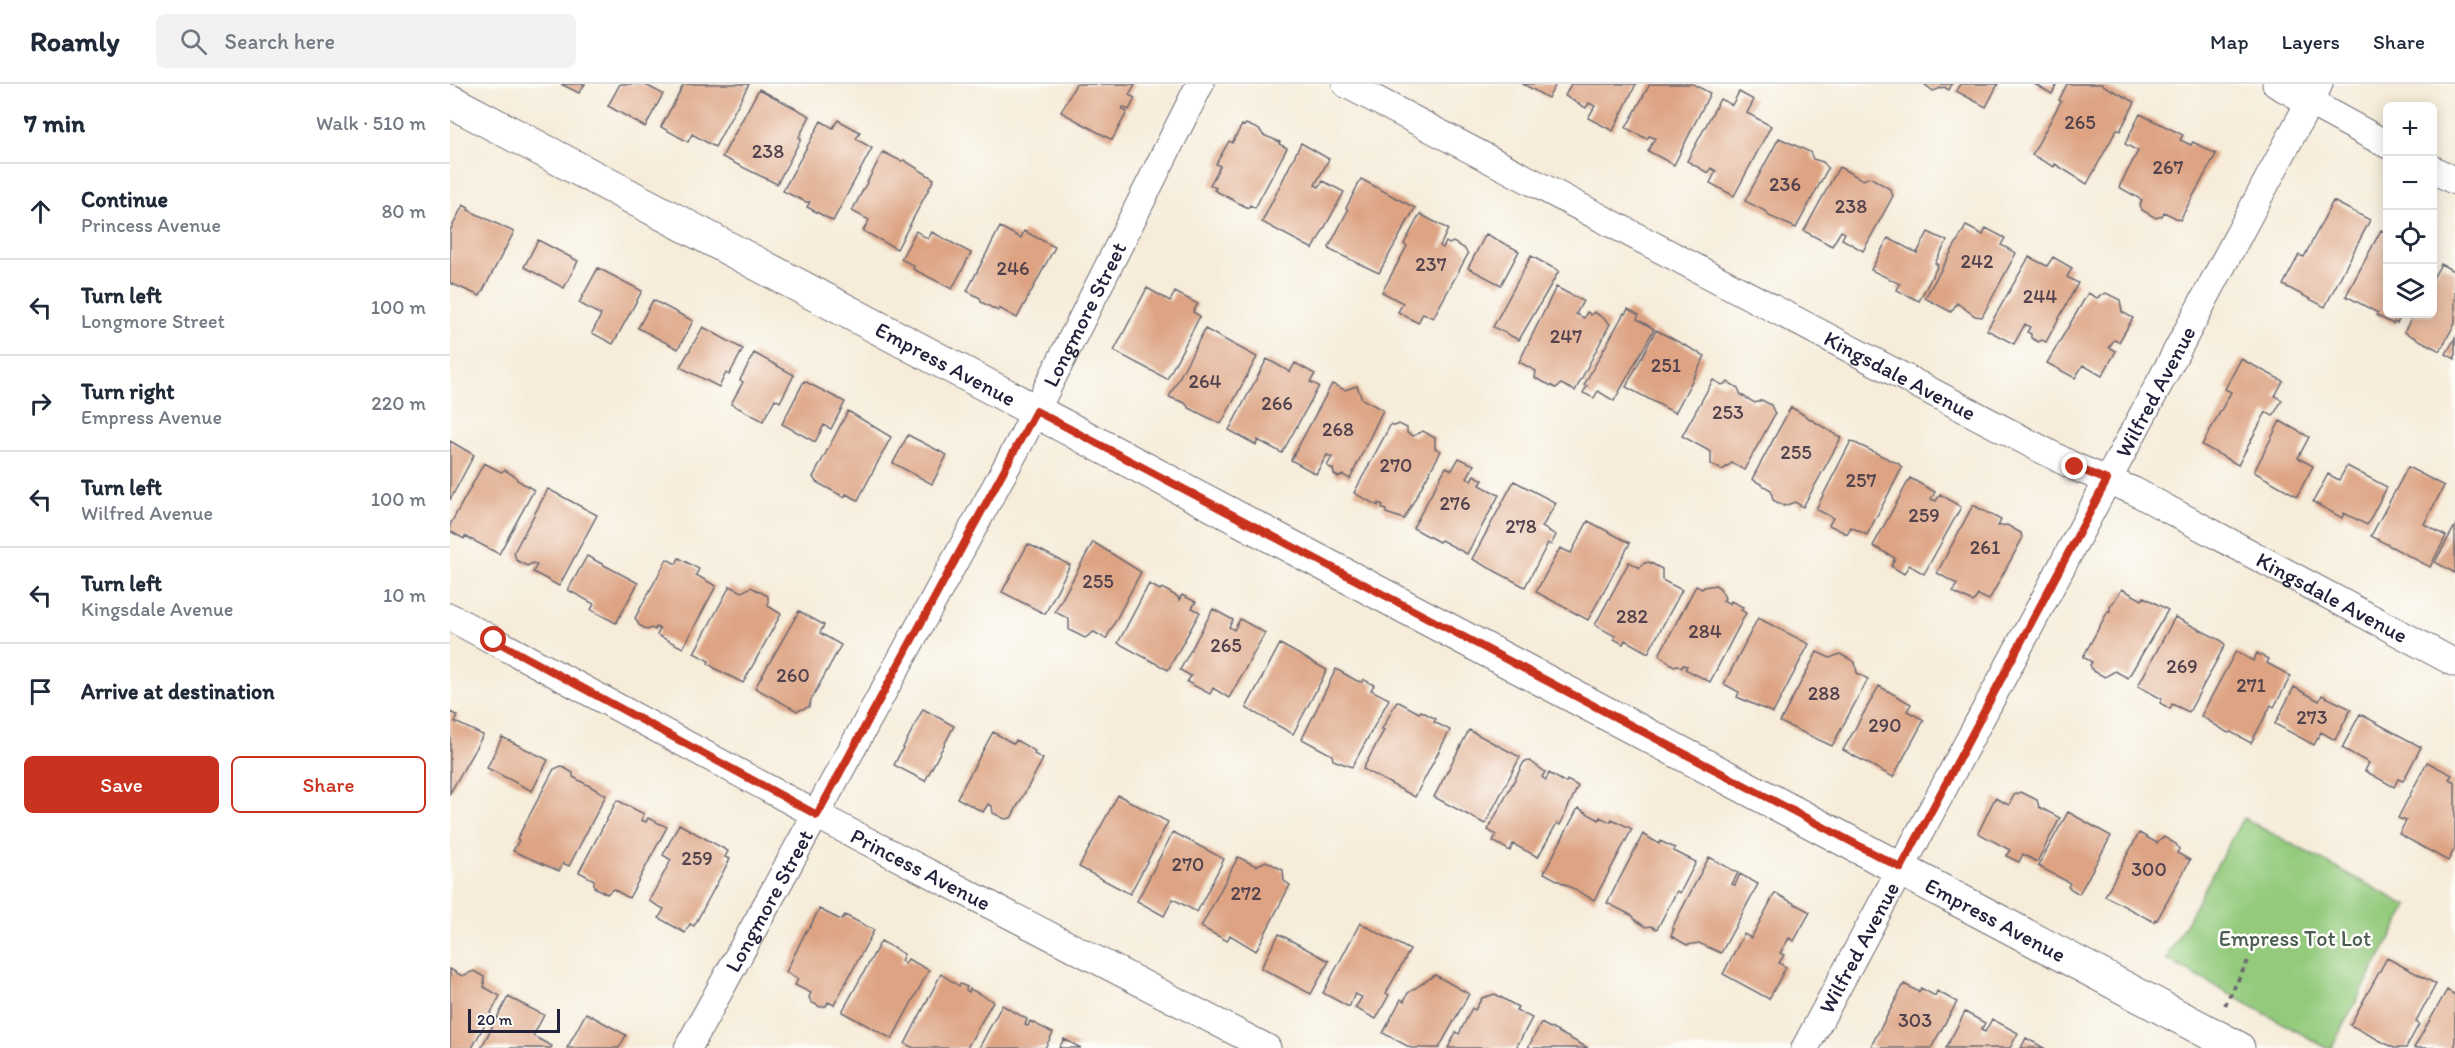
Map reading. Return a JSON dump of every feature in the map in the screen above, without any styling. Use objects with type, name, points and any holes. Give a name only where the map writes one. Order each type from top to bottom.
[{"type":"street","name":"Longmore Street","points":[[688,1048],[1036,411],[1200,84]]},
{"type":"street","name":"Kingsdale Avenue","points":[[1346,84],[2075,467],[2134,491],[2455,663]]},
{"type":"street","points":[[2276,84],[2314,93],[2383,141]]},
{"type":"street","name":"Wilfred Avenue","points":[[1805,1048],[2314,93]]},
{"type":"street","name":"Empress Avenue","points":[[450,101],[2238,1048]]},
{"type":"street","points":[[2437,171],[2455,181]]},
{"type":"street","name":"Princess Avenue","points":[[450,617],[817,815],[1267,1048]]},
{"type":"path","points":[[2220,1013],[2249,959]]},
{"type":"green space","name":"Empress Tot Lot","points":[[2243,818],[2408,906],[2331,1048],[2327,1048],[2166,959]]},
{"type":"building","points":[[561,84],[585,84],[579,93]]},
{"type":"building","points":[[620,84],[644,84],[663,94],[645,127],[608,106]]},
{"type":"building","points":[[684,84],[749,84],[715,147],[692,134],[688,142],[661,127]]},
{"type":"building","points":[[1076,84],[1135,84],[1129,95],[1135,98],[1129,110],[1123,107],[1122,109],[1127,112],[1112,140],[1061,112]]},
{"type":"building","points":[[1523,84],[1556,84],[1548,98]]},
{"type":"building","points":[[1571,84],[1636,84],[1613,131],[1588,118],[1595,106],[1589,103],[1586,108],[1565,96]]},
{"type":"building","points":[[1650,84],[1693,84],[1710,93],[1674,165],[1648,151],[1655,138],[1649,136],[1647,139],[1626,128]]},
{"type":"building","points":[[1924,84],[1952,84],[1949,90],[1944,87],[1933,91]]},
{"type":"building","points":[[1960,84],[1998,84],[1986,107],[1956,91]]},
{"type":"building","points":[[2034,84],[2057,84],[2052,94]]},
{"type":"building","points":[[2067,84],[2101,84],[2135,102],[2120,131],[2117,129],[2087,184],[2055,164],[2054,167],[2032,155],[2061,101],[2059,100]]},
{"type":"building","points":[[759,89],[810,116],[799,137],[801,139],[777,184],[722,157]]},
{"type":"building","points":[[1739,92],[1754,100],[1747,113],[1771,126],[1734,196],[1710,183],[1716,171],[1711,168],[1708,173],[1687,161],[1720,99],[1732,105]]},
{"type":"building","points":[[2140,114],[2183,135],[2180,140],[2191,145],[2193,142],[2216,154],[2180,220],[2164,212],[2162,216],[2156,218],[2142,210],[2140,205],[2142,200],[2119,187],[2138,151],[2125,144]]},
{"type":"building","points":[[838,120],[860,132],[856,139],[872,148],[833,221],[807,207],[810,202],[783,191],[821,121],[833,128]]},
{"type":"building","points":[[1246,124],[1260,130],[1263,135],[1280,142],[1279,144],[1287,148],[1255,208],[1250,205],[1248,208],[1214,190],[1216,188],[1210,185],[1220,166],[1216,164],[1229,141],[1232,143],[1242,125]]},
{"type":"building","points":[[1779,138],[1810,152],[1813,159],[1823,162],[1828,168],[1796,228],[1769,216],[1767,212],[1745,201]]},
{"type":"building","points":[[1301,143],[1329,159],[1315,185],[1319,187],[1323,181],[1344,192],[1313,249],[1262,222]]},
{"type":"building","points":[[883,152],[901,161],[904,160],[934,179],[897,249],[863,231],[869,220],[852,211]]},
{"type":"building","points":[[1839,167],[1863,180],[1870,177],[1890,189],[1893,196],[1863,251],[1842,239],[1845,233],[1841,231],[1832,246],[1804,231]]},
{"type":"building","points":[[1361,179],[1415,208],[1379,273],[1330,250],[1329,247]]},
{"type":"building","points":[[2333,201],[2370,220],[2325,307],[2283,285],[2299,255],[2304,257]]},
{"type":"building","points":[[463,205],[469,208],[468,210],[514,232],[480,296],[450,283],[450,231]]},
{"type":"building","points":[[1420,214],[1448,229],[1440,246],[1443,248],[1446,242],[1449,244],[1453,242],[1464,248],[1468,254],[1433,318],[1423,313],[1418,323],[1398,312],[1403,303],[1382,292],[1407,246],[1404,244]]},
{"type":"building","points":[[1966,226],[1983,235],[1986,228],[2005,238],[2001,245],[2016,253],[1982,317],[1975,316],[1957,303],[1951,312],[1925,298]]},
{"type":"building","points":[[1000,227],[1021,238],[1024,231],[1055,247],[1017,318],[999,308],[998,311],[981,302],[980,298],[967,291]]},
{"type":"building","points":[[2381,230],[2383,231],[2383,318],[2400,318],[2397,323],[2393,324],[2346,296]]},
{"type":"building","points":[[916,231],[928,239],[932,232],[971,253],[952,289],[913,269],[914,266],[901,259]]},
{"type":"building","points":[[1928,232],[1947,241],[1935,263],[1938,265],[1919,301],[1897,290],[1900,284],[1871,270],[1888,238],[1917,253]]},
{"type":"building","points":[[1486,234],[1519,251],[1501,285],[1468,268]]},
{"type":"building","points":[[538,240],[578,261],[564,288],[524,267]]},
{"type":"building","points":[[1531,256],[1559,271],[1519,340],[1493,327]]},
{"type":"building","points":[[2029,257],[2047,266],[2053,257],[2072,268],[2067,277],[2078,283],[2046,342],[2042,340],[2038,342],[2031,338],[2031,334],[2027,332],[2030,327],[2025,324],[2014,344],[1987,330]]},
{"type":"building","points":[[2441,264],[2455,272],[2455,323],[2440,351],[2404,332],[2412,318],[2437,318],[2437,271]]},
{"type":"building","points":[[598,268],[642,291],[613,344],[592,333],[601,315],[579,303]]},
{"type":"building","points":[[1556,287],[1583,301],[1576,314],[1584,318],[1587,312],[1591,315],[1594,312],[1610,324],[1575,391],[1561,384],[1556,388],[1535,378],[1536,371],[1519,362]]},
{"type":"building","points":[[1147,288],[1170,301],[1175,292],[1198,304],[1193,312],[1200,316],[1167,379],[1114,351]]},
{"type":"building","points":[[2088,293],[2097,298],[2106,293],[2120,300],[2122,312],[2133,318],[2119,342],[2114,340],[2109,347],[2116,351],[2102,376],[2083,365],[2075,378],[2047,363]]},
{"type":"building","points":[[653,300],[693,321],[678,349],[638,328]]},
{"type":"building","points":[[1628,309],[1639,315],[1637,319],[1654,329],[1614,401],[1598,391],[1594,398],[1583,393],[1587,386],[1584,385]]},
{"type":"building","points":[[703,327],[743,349],[729,375],[726,373],[719,387],[680,367]]},
{"type":"building","points":[[1205,329],[1257,357],[1221,424],[1189,408],[1185,403],[1169,397]]},
{"type":"building","points":[[1656,330],[1705,356],[1675,413],[1626,387]]},
{"type":"building","points":[[2455,338],[2455,359],[2446,354]]},
{"type":"building","points":[[754,353],[794,375],[780,402],[775,399],[763,421],[731,404],[743,382],[740,380]]},
{"type":"building","points":[[1267,359],[1290,372],[1295,363],[1315,374],[1310,382],[1319,386],[1282,453],[1258,440],[1256,445],[1229,430]]},
{"type":"building","points":[[2241,359],[2283,381],[2275,396],[2282,400],[2273,416],[2266,412],[2238,465],[2202,445],[2231,392],[2225,389]]},
{"type":"building","points":[[1713,380],[1722,385],[1728,382],[1738,388],[1741,395],[1755,403],[1762,400],[1771,405],[1775,414],[1744,470],[1732,463],[1722,470],[1711,464],[1711,452],[1682,436]]},
{"type":"building","points":[[804,381],[845,402],[831,429],[824,425],[815,442],[782,424]]},
{"type":"building","points":[[1332,384],[1345,390],[1357,386],[1362,399],[1383,410],[1350,479],[1334,474],[1333,469],[1327,466],[1332,457],[1327,455],[1316,474],[1291,460]]},
{"type":"building","points":[[1791,407],[1841,438],[1803,507],[1795,502],[1784,506],[1773,500],[1771,490],[1752,479]]},
{"type":"building","points":[[848,411],[891,437],[858,500],[846,494],[844,497],[816,482],[813,477]]},
{"type":"building","points":[[2280,421],[2309,437],[2298,458],[2313,466],[2297,496],[2254,472]]},
{"type":"building","points":[[1391,424],[1395,426],[1399,424],[1407,428],[1407,433],[1413,436],[1423,431],[1435,438],[1435,448],[1441,451],[1404,519],[1386,513],[1386,510],[1382,508],[1383,505],[1379,503],[1378,506],[1354,493]]},
{"type":"building","points":[[908,435],[947,455],[932,484],[893,463]]},
{"type":"building","points":[[450,441],[474,455],[450,500]]},
{"type":"building","points":[[1851,441],[1899,464],[1902,468],[1867,535],[1851,527],[1847,534],[1829,525],[1833,518],[1816,509]]},
{"type":"building","points":[[1459,458],[1474,465],[1467,478],[1471,480],[1474,475],[1483,480],[1480,485],[1499,495],[1467,554],[1413,528],[1446,467],[1452,470]]},
{"type":"building","points":[[484,463],[501,472],[505,470],[534,490],[499,554],[465,536],[464,539],[450,531],[450,525]]},
{"type":"building","points":[[2347,466],[2387,487],[2367,525],[2344,513],[2342,518],[2313,502],[2328,474],[2339,480]]},
{"type":"building","points":[[2408,467],[2444,486],[2424,524],[2446,536],[2430,567],[2371,536]]},
{"type":"building","points":[[1910,478],[1935,492],[1931,499],[1936,501],[1940,494],[1961,507],[1924,574],[1909,565],[1904,574],[1891,566],[1895,558],[1873,546]]},
{"type":"building","points":[[1514,481],[1556,503],[1542,527],[1556,535],[1551,545],[1548,543],[1525,587],[1472,559]]},
{"type":"building","points":[[548,489],[597,515],[559,586],[533,572],[537,565],[533,563],[527,566],[516,560],[514,552]]},
{"type":"building","points":[[1973,505],[2001,520],[1998,526],[2007,525],[2021,533],[2022,539],[1989,600],[1978,595],[1973,602],[1953,592],[1957,584],[1937,573]]},
{"type":"building","points":[[1588,521],[1630,543],[1588,620],[1536,592],[1560,548],[1571,553]]},
{"type":"building","points":[[2455,526],[2455,573],[2435,562]]},
{"type":"building","points":[[1093,542],[1141,572],[1106,639],[1094,632],[1085,638],[1069,630],[1069,619],[1055,612]]},
{"type":"building","points":[[1028,544],[1070,565],[1045,614],[1002,592]]},
{"type":"building","points":[[587,556],[638,583],[616,623],[591,610],[594,604],[568,590]]},
{"type":"building","points":[[679,558],[699,569],[696,575],[716,586],[683,648],[657,635],[660,629],[656,627],[655,630],[652,628],[647,630],[639,625],[635,618],[667,559],[676,564]]},
{"type":"building","points":[[1629,562],[1640,568],[1642,564],[1649,562],[1662,569],[1662,580],[1682,590],[1648,653],[1625,640],[1623,644],[1614,639],[1615,636],[1595,625]]},
{"type":"building","points":[[1149,584],[1160,590],[1162,588],[1178,597],[1179,600],[1182,595],[1196,602],[1192,608],[1200,612],[1168,670],[1118,643]]},
{"type":"building","points":[[1715,585],[1720,588],[1725,598],[1723,600],[1743,607],[1741,610],[1746,613],[1710,682],[1685,669],[1687,666],[1683,665],[1682,668],[1674,666],[1659,655],[1696,586],[1702,589]]},
{"type":"building","points":[[730,586],[742,592],[751,587],[768,596],[768,606],[781,614],[743,683],[716,669],[708,663],[709,661],[694,653]]},
{"type":"building","points":[[2122,589],[2142,600],[2144,597],[2168,610],[2128,678],[2115,671],[2105,677],[2093,671],[2090,665],[2092,662],[2083,657]]},
{"type":"building","points":[[1213,609],[1233,620],[1229,627],[1234,630],[1240,619],[1265,633],[1229,698],[1213,688],[1210,694],[1187,682],[1191,676],[1180,670]]},
{"type":"building","points":[[799,611],[824,625],[820,633],[841,645],[809,707],[797,711],[755,688]]},
{"type":"building","points":[[2175,617],[2222,641],[2225,645],[2189,712],[2172,704],[2170,709],[2160,703],[2162,699],[2138,686]]},
{"type":"building","points":[[1758,618],[1809,644],[1773,713],[1737,697],[1739,692],[1724,684]]},
{"type":"building","points":[[1280,644],[1327,670],[1293,734],[1246,708]]},
{"type":"building","points":[[2236,651],[2253,661],[2257,653],[2268,659],[2267,663],[2291,676],[2274,707],[2271,705],[2251,743],[2231,732],[2228,733],[2201,716]]},
{"type":"building","points":[[1817,652],[1830,658],[1840,654],[1855,662],[1857,673],[1868,679],[1832,746],[1780,722]]},
{"type":"building","points":[[1336,669],[1357,681],[1362,682],[1363,679],[1374,685],[1371,690],[1389,699],[1352,767],[1333,760],[1332,755],[1302,739]]},
{"type":"building","points":[[1879,686],[1911,704],[1907,711],[1924,720],[1893,777],[1843,750]]},
{"type":"building","points":[[2294,687],[2319,701],[2322,695],[2351,709],[2335,740],[2321,732],[2314,745],[2275,724]]},
{"type":"building","points":[[1397,701],[1436,719],[1434,722],[1450,730],[1415,797],[1363,769]]},
{"type":"building","points":[[923,709],[954,726],[925,781],[894,765]]},
{"type":"building","points":[[450,712],[458,716],[455,722],[483,735],[450,793]]},
{"type":"building","points":[[2360,714],[2421,747],[2403,781],[2398,779],[2394,787],[2365,771],[2369,763],[2342,748]]},
{"type":"building","points":[[1469,730],[1520,757],[1485,824],[1434,797]]},
{"type":"building","points":[[993,732],[1014,744],[1016,740],[1035,751],[1034,754],[1043,759],[1011,818],[1005,819],[993,813],[992,806],[988,804],[983,812],[957,798]]},
{"type":"building","points":[[502,737],[548,760],[532,791],[487,768]]},
{"type":"building","points":[[1530,761],[1545,772],[1542,777],[1546,780],[1549,773],[1566,783],[1567,780],[1578,786],[1560,825],[1557,823],[1538,857],[1513,844],[1510,851],[1493,841],[1496,835],[1488,830],[1524,762]]},
{"type":"building","points":[[2427,762],[2452,775],[2449,779],[2455,782],[2455,848],[2448,861],[2399,834],[2406,821],[2398,818]]},
{"type":"building","points":[[561,766],[573,773],[573,777],[606,795],[569,866],[563,863],[559,871],[513,851],[554,769]]},
{"type":"building","points":[[2021,792],[2037,800],[2039,807],[2060,818],[2037,862],[2023,854],[2019,862],[2006,856],[2010,850],[1978,833],[1995,798],[2009,805],[2014,795]]},
{"type":"building","points":[[1118,795],[1168,822],[1130,894],[1079,867]]},
{"type":"building","points":[[617,800],[644,814],[641,820],[646,822],[648,818],[667,827],[629,898],[613,889],[607,894],[594,887],[594,880],[579,872]]},
{"type":"building","points":[[1578,808],[1599,820],[1600,817],[1610,822],[1612,819],[1632,829],[1594,900],[1544,873]]},
{"type":"building","points":[[2068,812],[2111,836],[2079,894],[2068,887],[2070,883],[2038,866]]},
{"type":"building","points":[[679,824],[728,851],[725,857],[730,859],[694,926],[690,924],[685,933],[659,918],[664,909],[649,901],[671,860],[663,855]]},
{"type":"building","points":[[1173,832],[1224,859],[1197,912],[1173,899],[1164,916],[1137,901]]},
{"type":"building","points":[[2139,833],[2157,843],[2164,837],[2176,844],[2179,849],[2177,853],[2190,860],[2154,922],[2105,896]]},
{"type":"building","points":[[1643,834],[1659,844],[1660,841],[1675,848],[1674,851],[1696,862],[1680,893],[1677,891],[1657,929],[1651,926],[1646,927],[1633,916],[1607,903]]},
{"type":"building","points":[[1238,857],[1256,866],[1266,861],[1283,870],[1284,881],[1290,885],[1256,951],[1230,935],[1227,941],[1201,927]]},
{"type":"building","points":[[1709,857],[1738,873],[1732,884],[1735,885],[1740,874],[1758,884],[1721,953],[1699,943],[1687,945],[1671,936],[1674,929],[1672,928]]},
{"type":"building","points":[[1775,893],[1810,912],[1794,941],[1789,938],[1780,953],[1784,955],[1779,963],[1786,967],[1769,999],[1723,974],[1744,934],[1751,938]]},
{"type":"building","points":[[819,909],[841,920],[845,915],[874,930],[834,1005],[828,1002],[826,1006],[820,1007],[811,1002],[809,997],[811,993],[795,985],[798,979],[786,972]]},
{"type":"building","points":[[1360,923],[1410,950],[1386,993],[1389,995],[1376,1019],[1355,1008],[1362,997],[1355,994],[1349,1007],[1323,993]]},
{"type":"building","points":[[1279,934],[1329,961],[1311,994],[1261,968]]},
{"type":"building","points":[[881,941],[904,954],[901,961],[905,964],[908,959],[929,970],[892,1039],[842,1012]]},
{"type":"building","points":[[2387,958],[2436,984],[2416,1022],[2419,1024],[2406,1048],[2394,1048],[2350,1025]]},
{"type":"building","points":[[450,969],[462,976],[474,971],[484,977],[484,987],[500,996],[472,1048],[450,1048]]},
{"type":"building","points":[[941,974],[959,986],[960,984],[967,987],[966,990],[969,992],[970,989],[993,1001],[967,1048],[914,1048],[905,1044]]},
{"type":"building","points":[[1435,975],[1469,994],[1439,1048],[1411,1048],[1383,1033],[1401,999],[1404,1001],[1408,993]]},
{"type":"building","points":[[1904,984],[1919,992],[1921,988],[1935,996],[1937,991],[1957,1002],[1931,1048],[1875,1048],[1871,1046]]},
{"type":"building","points":[[2447,990],[2455,995],[2455,1048],[2414,1048]]},
{"type":"building","points":[[1495,994],[1518,1007],[1516,1010],[1532,1018],[1516,1048],[1448,1048],[1456,1032],[1459,1034],[1472,1008],[1475,1010],[1482,998]]},
{"type":"building","points":[[508,997],[544,1015],[533,1036],[552,1046],[551,1048],[481,1048]]},
{"type":"building","points":[[1002,1005],[1027,1019],[1025,1025],[1028,1026],[1030,1021],[1053,1033],[1045,1048],[979,1048]]},
{"type":"building","points":[[1965,1012],[1985,1023],[1981,1030],[1985,1032],[1992,1019],[2018,1033],[2010,1048],[1946,1048]]},
{"type":"building","points":[[586,1013],[626,1035],[619,1048],[567,1048]]},
{"type":"building","points":[[1541,1023],[1588,1048],[1528,1048]]},
{"type":"building","points":[[2026,1038],[2044,1048],[2021,1048]]},
{"type":"building","points":[[1064,1039],[1081,1048],[1059,1048]]},
{"type":"route","points":[[494,640],[817,815],[1036,411],[1901,868],[2107,480],[2075,467]]}]
